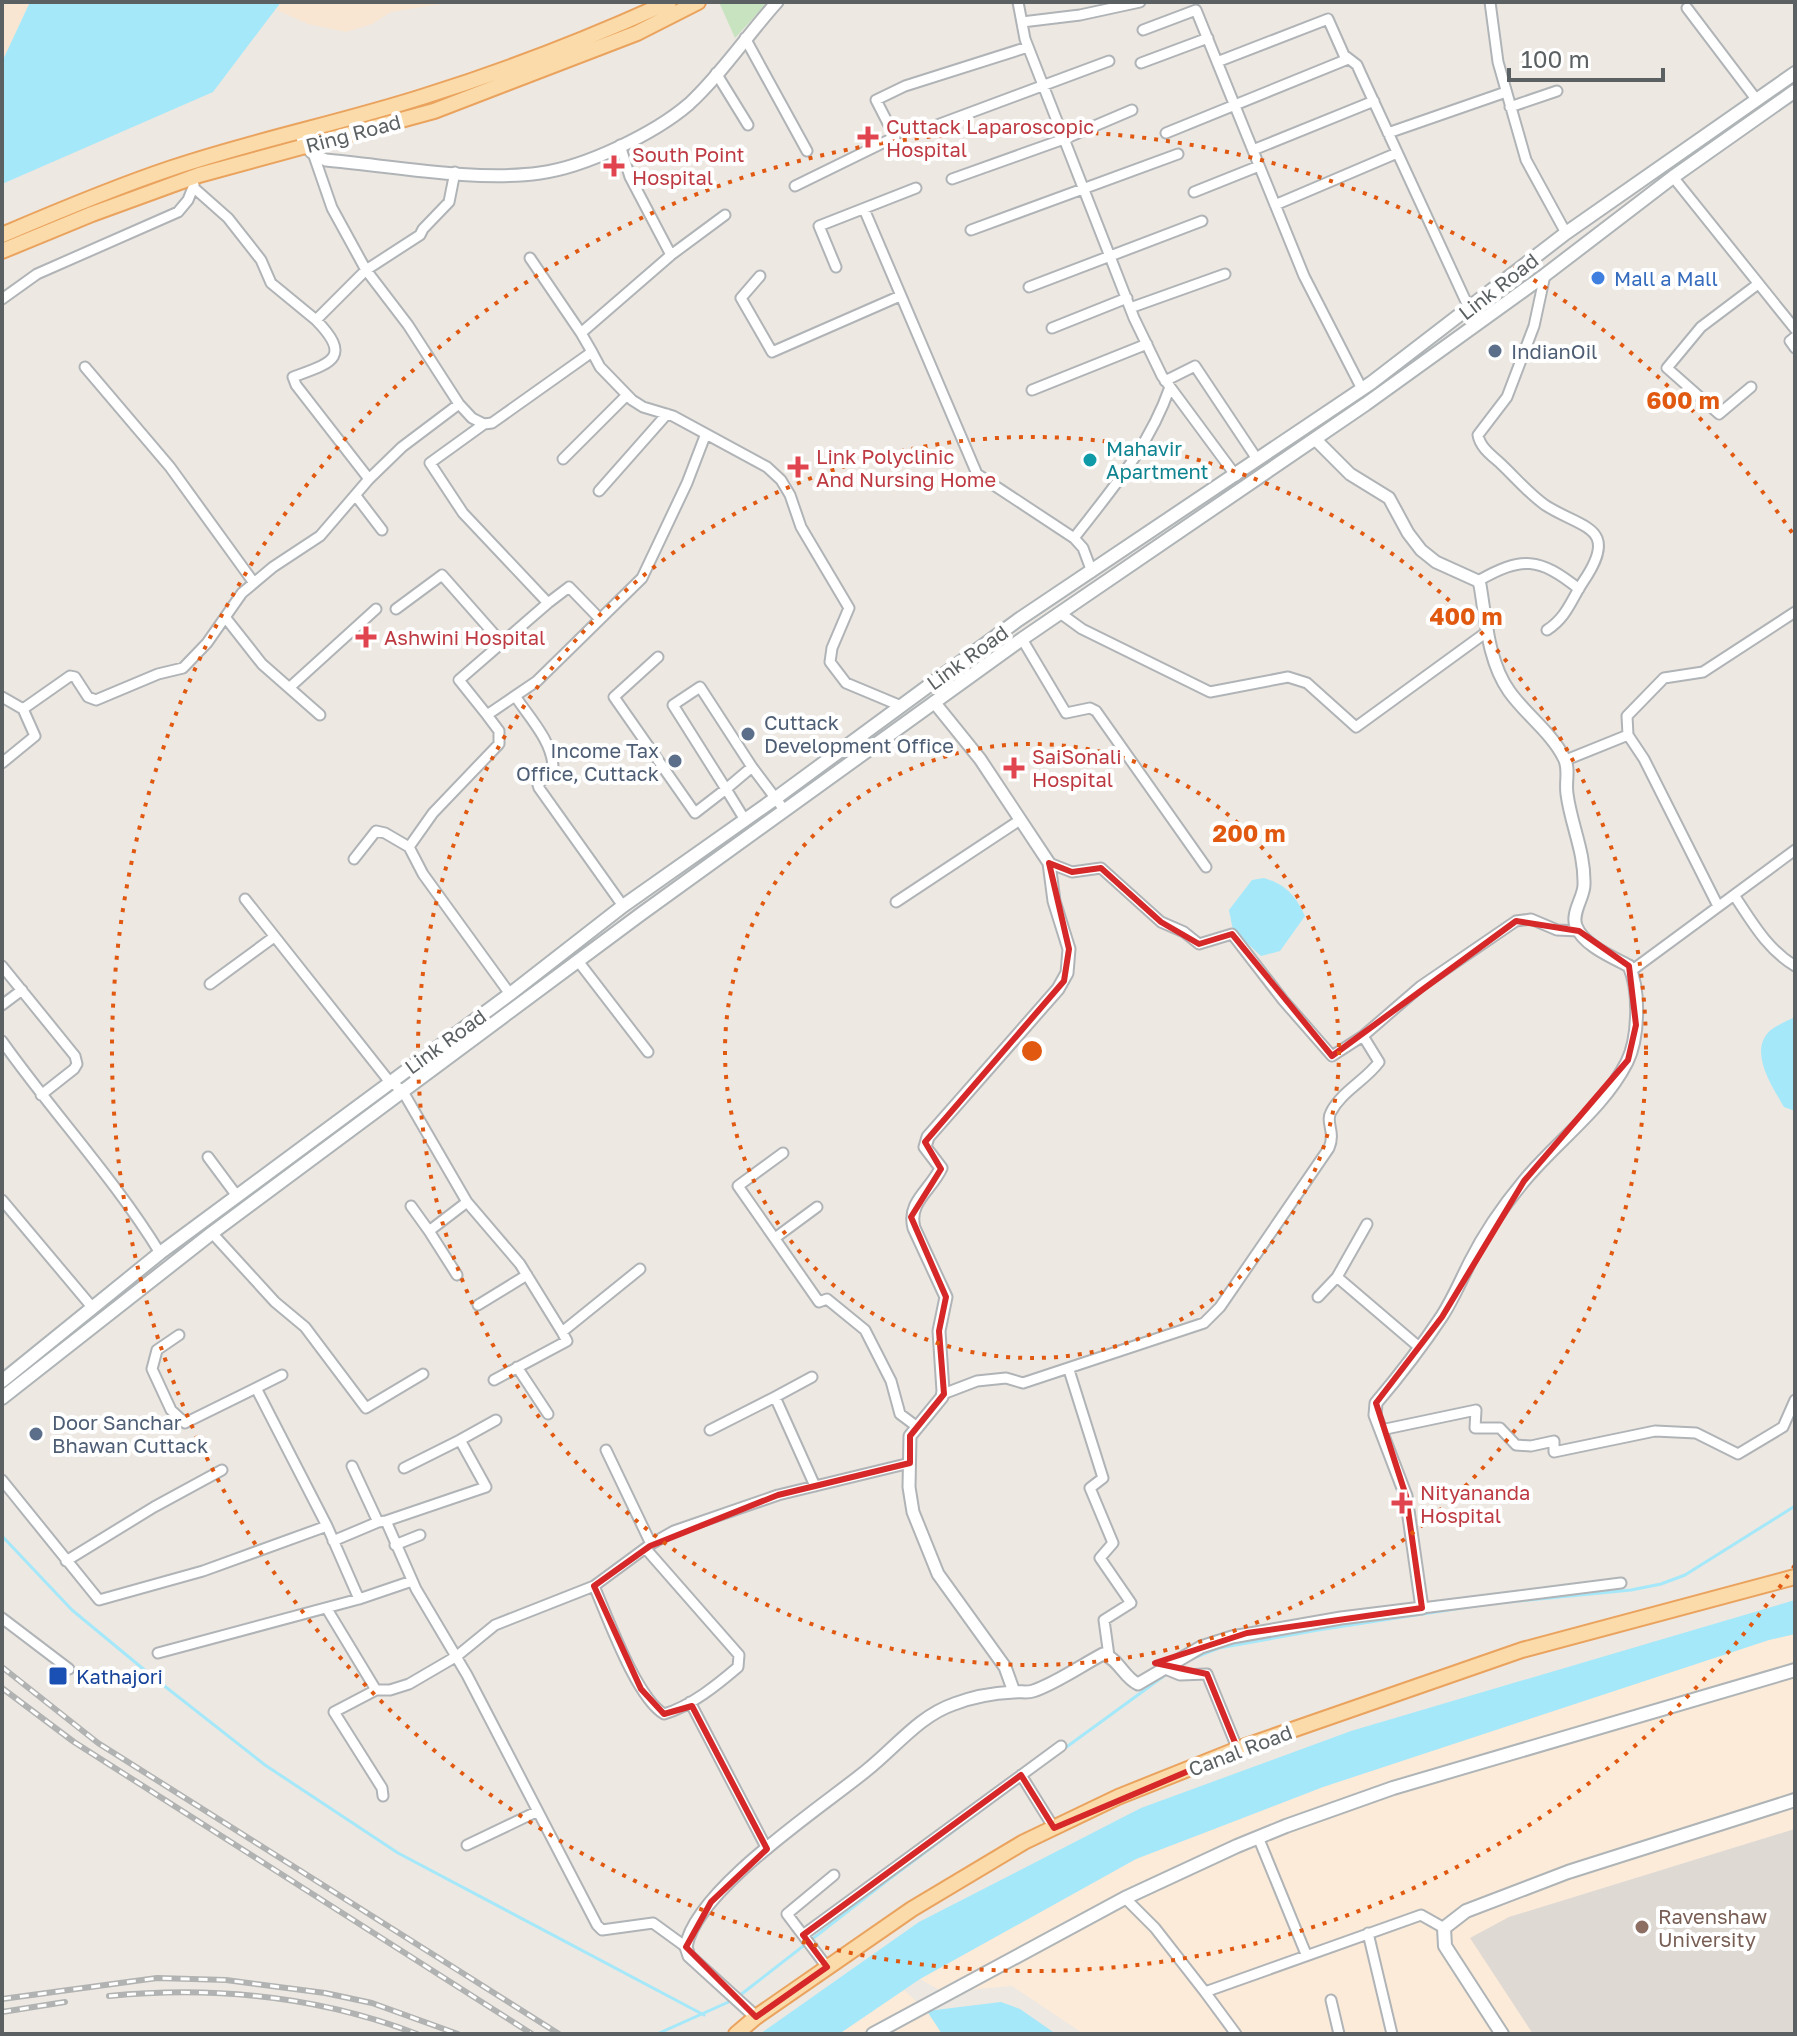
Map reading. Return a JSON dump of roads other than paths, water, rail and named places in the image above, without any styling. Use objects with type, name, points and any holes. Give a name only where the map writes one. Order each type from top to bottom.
[{"type":"main road","name":"Ring Road","points":[[2,251],[92,214],[306,144],[601,33],[669,2]]},
{"type":"main road","name":"Ring Road","points":[[2,235],[169,169],[238,147],[306,144],[460,101],[637,33],[698,2]]},
{"type":"main road","name":"Link Road","points":[[2,1381],[160,1253],[510,994],[623,906],[1018,620],[1362,389],[1566,233],[1795,73]]},
{"type":"main road","name":"Link Road","points":[[2,1398],[212,1233],[578,961],[1022,639],[1366,404],[1545,275],[1673,177],[1795,91]]},
{"type":"main road","points":[[1086,576],[1089,593]]},
{"type":"main road","name":"Canal Road","points":[[736,2034],[912,1909],[1024,1842],[1118,1797],[1238,1750],[1522,1650],[1795,1577]]},
{"type":"main road","points":[[873,2034],[1125,1898],[1258,1837],[1393,1788],[1795,1670]]},
{"type":"main road","points":[[1502,2034],[1445,1946],[1444,1928],[1466,1911],[1568,1872],[1795,1800]]},
{"type":"street","points":[[306,144],[326,160],[507,175],[563,168],[620,145],[669,120],[691,102],[777,2]]},
{"type":"street","points":[[1018,2],[1028,47],[1128,303],[1168,384],[1236,476]]},
{"type":"street","points":[[1022,22],[1080,15],[1140,2]]},
{"type":"street","points":[[1490,2],[1498,62],[1526,160],[1566,233]]},
{"type":"street","points":[[1687,8],[1756,99]]},
{"type":"street","points":[[1143,30],[1196,10],[1304,276],[1362,389]]},
{"type":"street","points":[[1217,62],[1328,19],[1348,59],[1357,65],[1469,308]]},
{"type":"street","points":[[745,38],[807,151]]},
{"type":"street","points":[[1141,63],[1208,38]]},
{"type":"street","points":[[795,186],[895,137],[876,100],[905,86],[1028,47]]},
{"type":"street","points":[[1166,133],[1348,59]]},
{"type":"street","points":[[929,128],[1109,61]]},
{"type":"street","points":[[716,73],[748,125]]},
{"type":"street","points":[[1510,107],[1557,91]]},
{"type":"street","points":[[1388,133],[1506,92]]},
{"type":"street","points":[[1253,150],[1374,101]]},
{"type":"street","points":[[952,179],[1064,139],[1132,110]]},
{"type":"street","points":[[306,144],[332,208],[366,270],[408,325],[459,404],[472,418],[484,424]]},
{"type":"street","points":[[620,145],[630,177],[671,255]]},
{"type":"street","points":[[1275,205],[1397,153]]},
{"type":"street","points":[[971,230],[1178,154]]},
{"type":"street","points":[[1194,192],[1259,166]]},
{"type":"street","points":[[316,320],[366,270],[420,235],[449,202],[455,172]]},
{"type":"street","points":[[1673,177],[1795,329]]},
{"type":"street","points":[[2,299],[37,274],[178,212],[188,200],[196,181],[261,260],[271,283],[316,320],[334,340],[336,352],[330,363],[293,377],[369,479]]},
{"type":"street","points":[[836,267],[819,226],[916,188]]},
{"type":"street","points":[[864,209],[977,474],[1074,538],[1083,548],[1086,576]]},
{"type":"street","points":[[581,333],[671,255],[725,215]]},
{"type":"street","points":[[1029,287],[1202,221]]},
{"type":"street","points":[[530,258],[600,367],[626,396],[767,467],[781,480],[790,495],[801,527],[849,608],[832,648],[830,662],[846,683],[901,706]]},
{"type":"street","points":[[1052,328],[1225,274]]},
{"type":"street","points":[[1545,275],[1534,326],[1507,397],[1478,435],[1485,449],[1537,498],[1548,507],[1583,523],[1594,532],[1599,544],[1596,560],[1571,606],[1558,623],[1547,630]]},
{"type":"street","points":[[760,276],[741,298],[772,352],[900,296]]},
{"type":"street","points":[[1751,387],[1719,414],[1667,368],[1701,327],[1758,284]]},
{"type":"street","points":[[1795,337],[1790,341],[1795,348]]},
{"type":"street","points":[[1032,390],[1147,344]]},
{"type":"street","points":[[548,603],[463,513],[430,463],[484,424],[499,419],[592,352]]},
{"type":"street","points":[[1074,538],[1127,471],[1153,431],[1168,384],[1195,366],[1257,459]]},
{"type":"street","points":[[85,367],[170,467],[254,583]]},
{"type":"street","points":[[563,459],[626,396]]},
{"type":"street","points":[[23,709],[70,676],[75,677],[88,697],[96,700],[158,674],[183,668],[207,643],[242,593],[273,567],[320,536],[369,479],[402,447],[459,404]]},
{"type":"street","points":[[599,491],[667,414]]},
{"type":"street","points":[[487,715],[537,681],[642,578],[687,483],[705,436]]},
{"type":"street","points":[[1315,439],[1350,474],[1389,498],[1421,550],[1436,562],[1478,581]]},
{"type":"street","points":[[356,496],[382,530]]},
{"type":"street","points":[[1478,581],[1505,566],[1520,562],[1548,569],[1579,589]]},
{"type":"street","points":[[396,609],[442,575],[502,643]]},
{"type":"street","points":[[1422,1608],[1406,1496],[1374,1411],[1376,1403],[1442,1317],[1479,1246],[1524,1181],[1618,1077],[1635,1041],[1636,1025],[1629,966],[1590,942],[1575,925],[1584,890],[1584,871],[1566,793],[1566,760],[1508,690],[1492,650],[1478,581]]},
{"type":"street","points":[[409,847],[433,813],[499,744],[499,731],[459,680],[569,587],[600,619]]},
{"type":"street","points":[[289,688],[376,609]]},
{"type":"street","points":[[1718,906],[1644,759],[1628,735],[1627,716],[1664,678],[1703,672],[1795,612]]},
{"type":"street","points":[[1060,613],[1082,629],[1210,692],[1288,677],[1307,683],[1356,727],[1488,631]]},
{"type":"street","points":[[225,617],[262,664],[320,715]]},
{"type":"street","points":[[1022,639],[1066,713],[1090,708],[1096,711],[1206,867]]},
{"type":"street","points":[[658,657],[614,697],[695,813],[752,767]]},
{"type":"street","points":[[745,820],[673,705],[700,687],[785,811]]},
{"type":"street","points":[[515,696],[549,748],[553,760],[553,768],[538,785],[539,788],[623,906]]},
{"type":"street","points":[[2,697],[23,709],[35,736],[2,763]]},
{"type":"street","points":[[934,702],[980,759],[1049,863],[1054,901],[1069,949],[1064,981],[925,1142],[925,1147],[941,1168],[916,1203],[911,1217],[946,1297],[939,1331],[943,1394]]},
{"type":"street","points":[[1566,760],[1628,735]]},
{"type":"street","points":[[896,902],[1020,820]]},
{"type":"street","points":[[354,859],[376,831],[409,847],[423,874],[510,994]]},
{"type":"street","points":[[1631,971],[1795,850]]},
{"type":"street","points":[[1049,863],[1072,872],[1101,868],[1161,922],[1184,932],[1199,944],[1232,934],[1332,1056],[1363,1036],[1421,986],[1516,921],[1531,919],[1557,930],[1579,931]]},
{"type":"street","points":[[1734,895],[1763,938],[1780,957],[1795,966]]},
{"type":"street","points":[[245,899],[389,1081],[402,1090],[467,1202],[527,1275],[567,1341],[494,1380]]},
{"type":"street","points":[[210,984],[274,937]]},
{"type":"street","points":[[578,961],[648,1052]]},
{"type":"street","points":[[2,966],[75,1056],[77,1064],[74,1069],[41,1095]]},
{"type":"street","points":[[2,1005],[22,990]]},
{"type":"street","points":[[1014,1692],[1005,1667],[938,1574],[924,1542],[913,1512],[909,1487],[910,1436],[943,1394],[977,1381],[1006,1378],[1023,1383],[1069,1370],[1204,1323],[1213,1316],[1329,1148],[1333,1134],[1328,1118],[1330,1113],[1379,1062],[1363,1036]]},
{"type":"street","points":[[2,1041],[135,1212],[160,1253]]},
{"type":"street","points":[[783,1153],[738,1186],[819,1302],[827,1299],[865,1330],[891,1381],[900,1414],[916,1426]]},
{"type":"street","points":[[208,1157],[237,1196]]},
{"type":"street","points":[[2,1200],[92,1307]]},
{"type":"street","points":[[429,1231],[467,1202]]},
{"type":"street","points":[[411,1206],[457,1275]]},
{"type":"street","points":[[775,1238],[817,1207]]},
{"type":"street","points":[[1318,1297],[1337,1277],[1367,1224]]},
{"type":"street","points":[[212,1233],[275,1302],[305,1327],[366,1408],[423,1374]]},
{"type":"street","points":[[562,1332],[640,1269]]},
{"type":"street","points":[[478,1305],[527,1275]]},
{"type":"street","points":[[1337,1277],[1419,1347]]},
{"type":"street","points":[[179,1335],[157,1350],[152,1369],[171,1410],[185,1423],[282,1375]]},
{"type":"street","points":[[517,1367],[548,1414]]},
{"type":"street","points":[[1069,1370],[1103,1478],[1090,1488],[1113,1543],[1100,1558],[1131,1603],[1104,1620],[1109,1656]]},
{"type":"street","points":[[710,1430],[812,1377]]},
{"type":"street","points":[[256,1388],[327,1526],[359,1599]]},
{"type":"street","points":[[775,1397],[815,1486]]},
{"type":"street","points":[[1381,1430],[1476,1410],[1475,1428],[1500,1428],[1516,1445],[1531,1446],[1554,1441],[1554,1452],[1655,1431],[1696,1433],[1738,1454],[1783,1427],[1795,1400]]},
{"type":"street","points":[[404,1468],[496,1420]]},
{"type":"street","points":[[333,1541],[486,1487],[460,1440]]},
{"type":"street","points":[[594,1586],[641,1689],[654,1708],[664,1714],[679,1710],[738,1667],[739,1655],[648,1546],[606,1450]]},
{"type":"street","points":[[383,1796],[382,1788],[334,1712],[376,1690],[390,1690],[409,1684],[457,1656],[495,1625],[594,1586],[674,1531],[778,1495],[910,1463]]},
{"type":"street","points":[[352,1466],[412,1581],[457,1656],[597,1925],[602,1930],[653,1923],[686,1947],[689,1956],[756,2017]]},
{"type":"street","points":[[66,1561],[222,1470]]},
{"type":"street","points":[[2,1480],[99,1600],[203,1571],[327,1526]]},
{"type":"street","points":[[395,1545],[420,1535]]},
{"type":"street","points":[[158,1653],[327,1609],[412,1581]]},
{"type":"street","points":[[686,1947],[693,1927],[711,1902],[767,1849],[870,1768],[917,1725],[955,1703],[1014,1692],[1031,1692],[1103,1654],[1138,1684],[1201,1647],[1247,1633],[1621,1583]]},
{"type":"street","points":[[327,1609],[376,1690]]},
{"type":"street","points":[[2,1618],[69,1669]]},
{"type":"street","points":[[1163,1668],[1185,1675],[1201,1673],[1210,1677],[1238,1750]]},
{"type":"street","points":[[690,1702],[767,1849]]},
{"type":"street","points":[[804,1937],[1061,1746]]},
{"type":"street","points":[[1021,1775],[1054,1828]]},
{"type":"street","points":[[467,1845],[536,1812]]},
{"type":"street","points":[[1258,1837],[1306,1954]]},
{"type":"street","points":[[827,1967],[787,1914],[834,1875]]},
{"type":"street","points":[[1125,1898],[1155,1928],[1236,2034]]},
{"type":"street","points":[[1205,1992],[1421,1915],[1444,1928]]},
{"type":"street","points":[[1368,1933],[1394,2034]]},
{"type":"street","points":[[1331,2000],[1339,2034]]},
{"type":"water","points":[[30,2],[281,2],[213,92],[2,184],[2,62]]},
{"type":"water","points":[[1264,878],[1289,892],[1305,916],[1280,951],[1261,956],[1233,930],[1229,910],[1252,880]]},
{"type":"water","points":[[1795,1017],[1795,1111],[1784,1107],[1765,1072],[1761,1052],[1762,1042],[1769,1031]]},
{"type":"water","points":[[1795,1600],[1795,1634],[1323,1787],[1136,1859],[920,1979],[839,2034],[760,2034],[919,1922],[1141,1808],[1351,1731]]},
{"type":"water","points":[[1001,2002],[1020,2009],[1056,2034],[942,2034],[927,2011]]},
{"type":"waterway","points":[[1191,1659],[1219,1648],[1318,1630],[1488,1604],[1631,1590],[1661,1584],[1685,1575],[1795,1506]]},
{"type":"waterway","points":[[2,1536],[72,1610],[265,1765],[398,1853],[704,2015]]},
{"type":"waterway","points":[[1061,1751],[1168,1673]]},
{"type":"waterway","points":[[739,1996],[1042,1765]]},
{"type":"waterway","points":[[657,2034],[733,2000]]},
{"type":"railway","points":[[2,1667],[98,1743],[559,2034]]},
{"type":"railway","points":[[2,1688],[74,1742],[532,2034]]},
{"type":"railway","points":[[2,1999],[157,1978],[226,1980],[325,1993],[372,2003],[458,2034]]},
{"type":"railway","points":[[109,1996],[188,1992],[265,1997],[342,2011],[417,2034]]},
{"type":"railway","points":[[2,2012],[65,2002]]},
{"type":"place","name":"Cuttack Laparoscopic Hospital","points":[[868,137]]},
{"type":"place","name":"South Point Hospital","points":[[614,166]]},
{"type":"place","name":"Mall a Mall","points":[[1598,278]]},
{"type":"place","name":"IndianOil","points":[[1495,351]]},
{"type":"place","name":"Mahavir Apartment","points":[[1090,460]]},
{"type":"place","name":"Link Polyclinic And Nursing Home","points":[[798,467]]},
{"type":"place","name":"Ashwini Hospital","points":[[366,637]]},
{"type":"place","name":"Cuttack Development Office","points":[[748,734]]},
{"type":"place","name":"Income Tax Office, Cuttack","points":[[675,761]]},
{"type":"place","name":"SaiSonali Hospital","points":[[1014,768]]},
{"type":"place","name":"Door Sanchar Bhawan Cuttack","points":[[36,1434]]},
{"type":"place","name":"Nityananda Hospital","points":[[1402,1503]]},
{"type":"place","name":"Kathajori","points":[[58,1676]]},
{"type":"place","name":"Ravenshaw University","points":[[1642,1927]]}]
